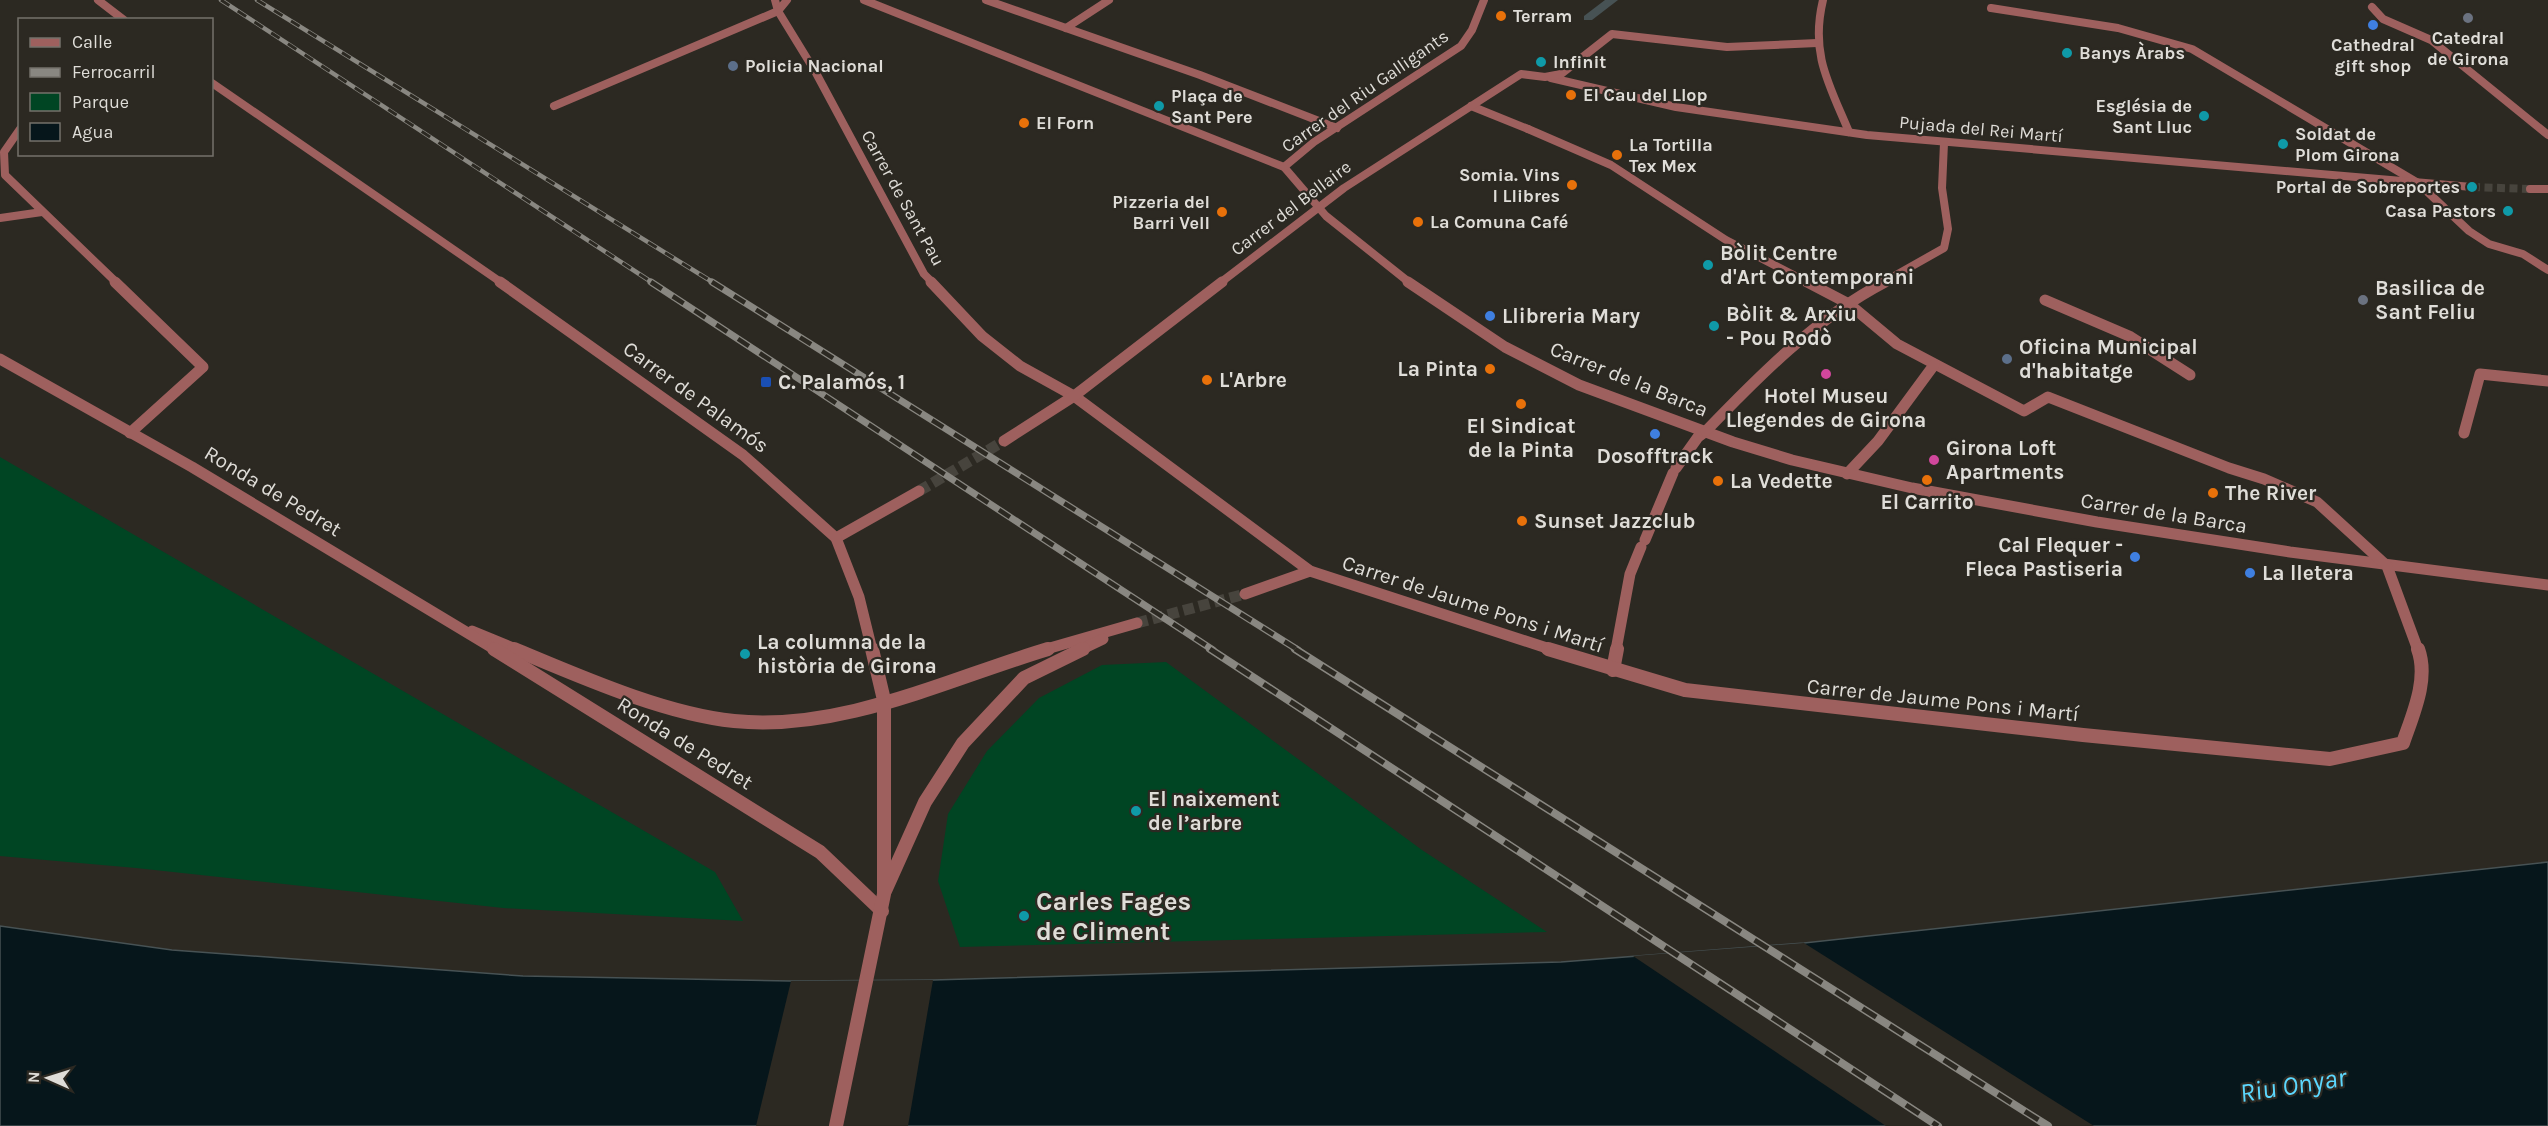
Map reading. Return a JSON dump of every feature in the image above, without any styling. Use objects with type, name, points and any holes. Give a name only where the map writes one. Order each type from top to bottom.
[{"type":"street","points":[[98,0],[121,18]]},
{"type":"street","name":"Carrer de Sant Pau","points":[[775,0],[778,11],[816,73],[924,274],[982,336],[1020,366],[1074,396]]},
{"type":"street","points":[[554,106],[778,11],[787,0]]},
{"type":"street","points":[[864,0],[1284,167],[1299,189],[1319,207]]},
{"type":"street","points":[[986,0],[1200,75],[1337,128]]},
{"type":"street","points":[[1066,28],[1108,0]]},
{"type":"street","name":"Carrer del Riu Galligants","points":[[1284,167],[1337,128],[1461,45],[1482,10],[1484,0]]},
{"type":"street","points":[[1823,0],[1816,24],[1817,57],[1849,132]]},
{"type":"street","points":[[2372,7],[2383,20],[2430,40],[2548,135]]},
{"type":"street","points":[[1991,8],[2126,30],[2163,38],[2192,49],[2418,183],[2469,231],[2489,243],[2523,254],[2548,270]]},
{"type":"street","name":"Carrer del Bellaire","points":[[1004,441],[1074,396],[1319,207],[1521,74],[1545,77],[1561,74],[1611,34],[1727,47],[1817,43]]},
{"type":"street","name":"Pujada del Rei Martí","points":[[1545,77],[1699,111],[1849,132],[1944,143],[2472,187]]},
{"type":"street","name":"Carrer de Palamós","points":[[213,84],[416,223],[743,455],[836,538],[859,597],[884,700],[884,894],[836,1126]]},
{"type":"street","points":[[1471,106],[1611,165],[1726,240],[1849,304],[1897,344],[2024,411],[2048,397],[2074,409],[2264,479],[2317,502],[2387,566]]},
{"type":"street","points":[[18,132],[4,152],[3,178],[42,212],[203,367],[130,433]]},
{"type":"street","points":[[1612,670],[1630,574],[1674,471],[1698,437],[1761,374],[1849,304],[1928,260],[1944,248],[1948,229],[1942,188],[1944,143]]},
{"type":"street","points":[[2530,189],[2548,189]]},
{"type":"street","name":"Carrer de la Barca","points":[[1319,207],[1356,244],[1445,309],[1566,379],[1788,460],[1847,474],[2106,524],[2251,548],[2286,550],[2387,566],[2548,585]]},
{"type":"street","points":[[0,218],[42,212]]},
{"type":"street","points":[[2045,300],[2129,336],[2190,375]]},
{"type":"street","name":"Ronda de Pedret","points":[[0,359],[192,467],[454,624],[820,852],[882,911]]},
{"type":"street","points":[[1847,474],[1878,441],[1934,364]]},
{"type":"street","points":[[2464,433],[2480,374],[2548,381]]},
{"type":"street","name":"Carrer de Jaume Pons i Martí","points":[[1074,396],[1310,571],[1612,670],[1685,690],[2083,735],[2330,759],[2403,743],[2419,698],[2421,658],[2387,566]]},
{"type":"street","points":[[836,538],[919,490]]},
{"type":"street","name":"Carrer de Jaume Pons i Martí","points":[[1245,594],[1310,571]]},
{"type":"street","points":[[884,700],[938,687],[1015,659],[1137,623],[1024,678],[963,743],[925,802],[884,894]]},
{"type":"street","name":"Ronda de Pedret","points":[[454,624],[536,659],[694,714],[747,722],[779,720],[811,717],[884,700]]},
{"type":"green space","points":[[0,457],[715,872],[743,921],[503,908],[136,868],[0,856]]},
{"type":"green space","points":[[1166,662],[1422,850],[1547,932],[960,947],[938,881],[948,814],[987,751],[1039,698],[1102,665]]},
{"type":"water","name":"Riu Onyar","points":[[2548,862],[2548,1126],[0,1126],[0,926],[172,950],[523,976],[791,981],[933,980],[1561,962],[1804,943]]},
{"type":"pier","points":[[1804,943],[2094,1126],[1886,1126],[1633,956]]},
{"type":"pier","points":[[933,980],[908,1126],[756,1126],[791,981]]},
{"type":"waterway","points":[[1588,18],[1612,0]]},
{"type":"tunnel","points":[[2472,187],[2530,189]]},
{"type":"tunnel","points":[[919,491],[1004,441]]},
{"type":"tunnel","points":[[1137,623],[1245,594]]},
{"type":"railway","points":[[221,0],[653,283]]},
{"type":"railway","points":[[257,0],[714,283]]},
{"type":"railway","points":[[651,282],[1213,650]]},
{"type":"railway","points":[[712,282],[1298,650]]},
{"type":"railway","points":[[1210,649],[1938,1126]]},
{"type":"railway","points":[[1295,649],[2048,1126]]},
{"type":"place","name":"Terram","points":[[1501,16]]},
{"type":"place","name":"Catedral de Girona","points":[[2468,18]]},
{"type":"place","name":"Cathedral gift shop","points":[[2373,25]]},
{"type":"place","name":"Banys Àrabs","points":[[2067,53]]},
{"type":"place","name":"Infinit","points":[[1541,62]]},
{"type":"place","name":"Policia Nacional","points":[[733,66]]},
{"type":"place","name":"El Cau del Llop","points":[[1571,95]]},
{"type":"place","name":"Plaça de Sant Pere","points":[[1159,106]]},
{"type":"place","name":"Església de Sant Lluc","points":[[2204,116]]},
{"type":"place","name":"El Forn","points":[[1024,123]]},
{"type":"place","name":"Soldat de Plom Girona","points":[[2283,144]]},
{"type":"place","name":"La Tortilla Tex Mex","points":[[1617,155]]},
{"type":"place","name":"Somia. Vins I Llibres","points":[[1572,185]]},
{"type":"place","name":"Portal de Sobreportes","points":[[2472,187]]},
{"type":"place","name":"Casa Pastors","points":[[2508,211]]},
{"type":"place","name":"Pizzeria del Barri Vell","points":[[1222,212]]},
{"type":"place","name":"La Comuna Café","points":[[1418,222]]},
{"type":"place","name":"Bòlit Centre d'Art Contemporani","points":[[1708,265]]},
{"type":"place","name":"Basilica de Sant Feliu","points":[[2363,300]]},
{"type":"place","name":"Llibreria Mary","points":[[1490,316]]},
{"type":"place","name":"Bòlit & Arxiu - Pou Rodò","points":[[1714,326]]},
{"type":"place","name":"Oficina Municipal d'habitatge","points":[[2007,359]]},
{"type":"place","name":"La Pinta","points":[[1490,369]]},
{"type":"place","name":"Hotel Museu Llegendes de Girona","points":[[1826,374]]},
{"type":"place","name":"L'Arbre","points":[[1207,380]]},
{"type":"place","name":"C. Palamós, 1","points":[[766,382]]},
{"type":"place","name":"El Sindicat de la Pinta","points":[[1521,404]]},
{"type":"place","name":"Dosofftrack","points":[[1655,434]]},
{"type":"place","name":"Girona Loft Apartments","points":[[1934,460]]},
{"type":"place","name":"El Carrito","points":[[1927,480]]},
{"type":"place","name":"La Vedette","points":[[1718,481]]},
{"type":"place","name":"The River","points":[[2213,493]]},
{"type":"place","name":"Sunset Jazzclub","points":[[1522,521]]},
{"type":"place","name":"Cal Flequer - Fleca Pastiseria","points":[[2135,557]]},
{"type":"place","name":"La lletera","points":[[2250,573]]},
{"type":"place","name":"La columna de la història de Girona","points":[[745,654]]},
{"type":"place","name":"El naixement de l’arbre","points":[[1136,811]]},
{"type":"place","name":"Carles Fages de Climent","points":[[1024,916]]}]
